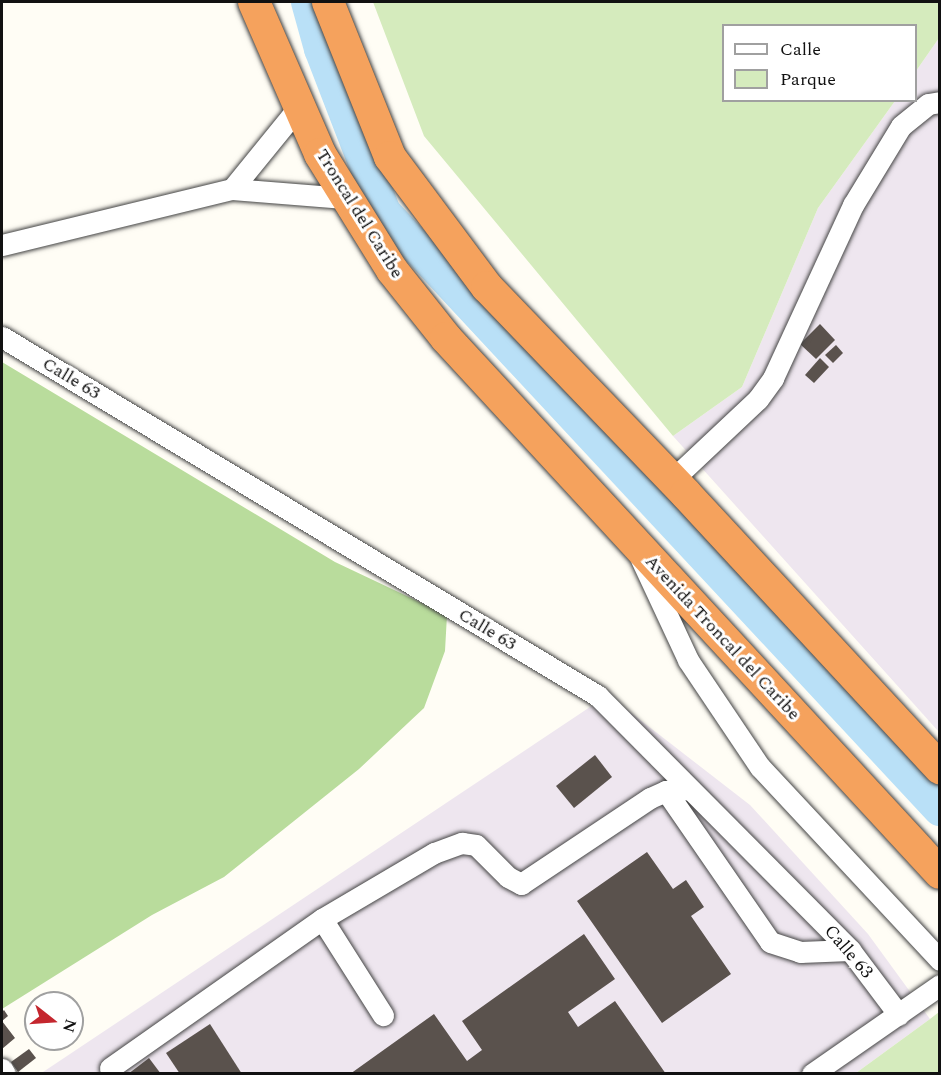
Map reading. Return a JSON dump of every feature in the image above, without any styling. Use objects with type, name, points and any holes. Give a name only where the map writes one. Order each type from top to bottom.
[{"type":"highway","name":"Troncal del Caribe","points":[[254,2],[297,109],[345,198],[392,270],[440,329],[506,400]]},
{"type":"highway","points":[[328,2],[390,157],[487,287],[546,353],[672,480],[939,768]]},
{"type":"highway","name":"Avenida Troncal del Caribe","points":[[506,400],[633,542],[939,873]]},
{"type":"street","points":[[672,480],[758,399],[772,378],[853,205],[901,126],[928,104],[939,102]]},
{"type":"street","points":[[232,189],[297,109]]},
{"type":"street","points":[[2,245],[232,189],[345,198]]},
{"type":"street","name":"Calle 63","points":[[2,337],[598,696],[850,950],[898,1015]]},
{"type":"street","points":[[633,542],[688,660],[760,767],[939,960]]},
{"type":"street","points":[[110,1068],[322,919],[434,853],[462,843],[476,845],[508,877],[521,884],[666,791],[689,789]]},
{"type":"street","points":[[666,791],[770,942],[800,952],[850,950]]},
{"type":"street","points":[[322,919],[382,1015]]},
{"type":"street","points":[[813,1074],[939,985]]},
{"type":"street","points":[[2,1069],[5,1074]]},
{"type":"shaded area","points":[[939,38],[939,732],[673,436],[742,387],[818,208],[894,102],[917,102],[917,70]]},
{"type":"shaded area","points":[[608,695],[750,805],[868,934],[930,1019],[856,1073],[40,1074],[74,1051],[84,1051],[84,1045]]},
{"type":"green space","points":[[373,2],[939,2],[939,38],[917,70],[917,24],[722,24],[722,102],[894,102],[818,208],[742,387],[673,436],[424,136]]},
{"type":"green space","points":[[2,362],[335,562],[447,615],[445,651],[424,708],[359,769],[224,877],[152,915],[31,991],[24,991],[24,995],[2,1009]]},
{"type":"green space","points":[[939,1012],[939,1073],[856,1073],[930,1019]]},
{"type":"building","points":[[820,324],[835,340],[816,359],[800,344]]},
{"type":"building","points":[[836,345],[843,353],[833,363],[825,355]]},
{"type":"building","points":[[820,358],[829,367],[814,383],[805,375]]},
{"type":"building","points":[[595,755],[612,777],[574,808],[556,786]]},
{"type":"building","points":[[647,852],[673,889],[686,880],[704,907],[691,916],[731,974],[662,1023],[577,901]]},
{"type":"building","points":[[584,934],[615,979],[568,1012],[578,1027],[615,1001],[666,1074],[350,1074],[434,1014],[467,1061],[482,1050],[462,1021]]},
{"type":"building","points":[[4,1010],[8,1016],[2,1021],[2,1012]]},
{"type":"building","points":[[2,1021],[15,1038],[2,1049]]},
{"type":"building","points":[[210,1024],[242,1074],[180,1074],[166,1053]]},
{"type":"building","points":[[26,1051],[31,1051],[36,1058],[18,1072],[11,1062]]},
{"type":"building","points":[[149,1058],[161,1074],[128,1074]]},
{"type":"waterway","points":[[308,2],[321,49],[384,212],[940,809]]}]
